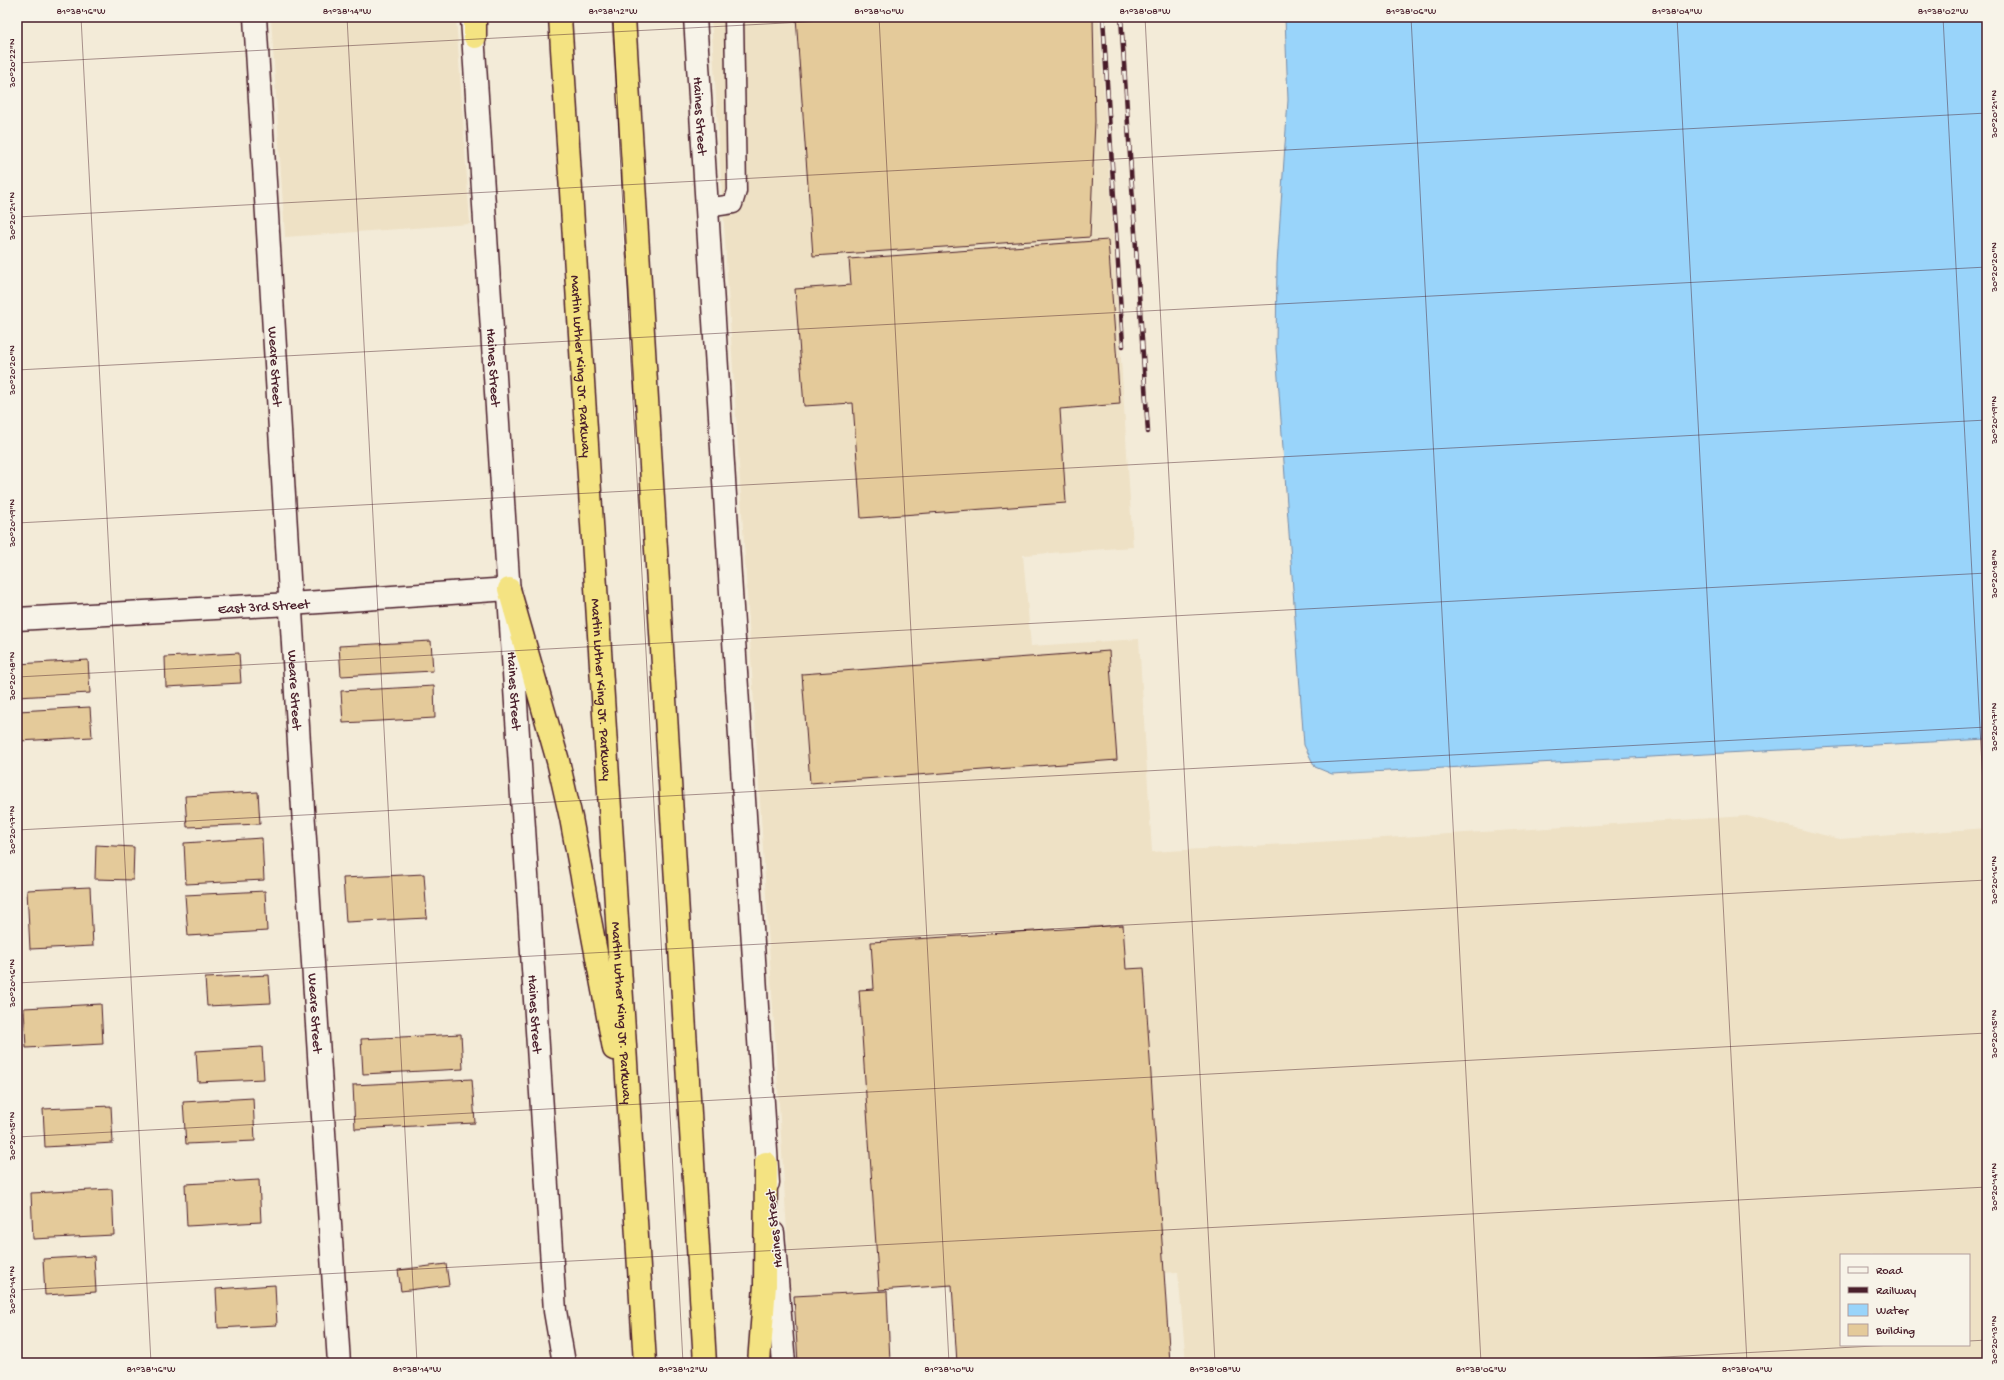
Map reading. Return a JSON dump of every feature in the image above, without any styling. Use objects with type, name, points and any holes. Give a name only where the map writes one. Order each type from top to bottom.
[{"type":"highway","name":"Martin Luther King Jr. Parkway","points":[[560,17],[645,1363]]},
{"type":"highway","points":[[624,17],[705,1363]]},
{"type":"highway","points":[[509,589],[558,761],[571,818],[632,1156]]},
{"type":"highway","points":[[759,1363],[765,1285],[766,1163]]},
{"type":"street","name":"Weare Street","points":[[255,17],[290,604],[339,1363]]},
{"type":"street","name":"Haines Street","points":[[696,17],[766,1163],[784,1363]]},
{"type":"street","name":"Haines Street","points":[[474,24],[555,1310],[564,1363]]},
{"type":"street","name":"East 3rd Street","points":[[17,619],[290,604],[509,589]]},
{"type":"street","points":[[555,1310],[557,1363]]},
{"type":"lane","points":[[707,208],[733,204],[738,191],[734,17]]},
{"type":"shaded area","points":[[271,17],[456,17],[470,224],[285,237]]},
{"type":"shaded area","points":[[711,17],[1099,17],[1133,547],[1023,555],[1031,646],[1139,639],[1152,852],[1747,816],[1840,839],[1987,828],[1987,1363],[1186,1363],[1178,1272],[791,1296]]},
{"type":"water","points":[[1285,17],[1982,17],[1987,25],[1987,739],[1332,774],[1315,767],[1304,745],[1276,349],[1277,264],[1288,100]]},
{"type":"building","points":[[796,17],[1093,17],[1095,121],[1090,237],[813,256]]},
{"type":"building","points":[[1108,240],[1120,404],[1060,409],[1066,503],[861,518],[853,403],[804,406],[795,289],[851,285],[849,259]]},
{"type":"building","points":[[431,641],[433,671],[341,676],[339,646]]},
{"type":"building","points":[[1109,651],[1117,760],[810,783],[802,674]]},
{"type":"building","points":[[239,653],[241,683],[166,687],[165,657]]},
{"type":"building","points":[[88,660],[90,693],[17,697],[17,664]]},
{"type":"building","points":[[434,686],[435,718],[343,723],[341,691]]},
{"type":"building","points":[[90,707],[92,737],[19,741],[18,711]]},
{"type":"building","points":[[258,792],[260,824],[187,827],[185,796]]},
{"type":"building","points":[[262,838],[264,880],[186,884],[184,843]]},
{"type":"building","points":[[96,845],[134,847],[133,880],[95,879]]},
{"type":"building","points":[[424,874],[427,918],[346,922],[343,878]]},
{"type":"building","points":[[90,887],[93,946],[30,949],[27,890]]},
{"type":"building","points":[[265,891],[267,931],[188,936],[185,895]]},
{"type":"building","points":[[1123,925],[1126,969],[1144,968],[1170,1363],[957,1363],[952,1285],[879,1290],[859,990],[874,989],[871,942]]},
{"type":"building","points":[[269,975],[271,1003],[207,1006],[205,978]]},
{"type":"building","points":[[101,1004],[103,1044],[26,1048],[24,1008]]},
{"type":"building","points":[[461,1034],[463,1069],[363,1074],[361,1039]]},
{"type":"building","points":[[262,1047],[264,1079],[198,1082],[196,1051]]},
{"type":"building","points":[[472,1079],[475,1123],[355,1129],[353,1085]]},
{"type":"building","points":[[253,1098],[255,1141],[186,1144],[183,1102]]},
{"type":"building","points":[[111,1106],[113,1143],[45,1147],[43,1109]]},
{"type":"building","points":[[259,1180],[261,1222],[187,1226],[185,1184]]},
{"type":"building","points":[[112,1189],[114,1235],[33,1239],[31,1193]]},
{"type":"building","points":[[94,1256],[96,1292],[45,1295],[43,1259]]},
{"type":"building","points":[[446,1264],[449,1285],[401,1291],[398,1270]]},
{"type":"building","points":[[275,1285],[277,1325],[218,1328],[216,1289]]},
{"type":"building","points":[[887,1291],[890,1363],[798,1363],[794,1296]]},
{"type":"railway","points":[[1103,17],[1123,346]]},
{"type":"railway","points":[[1121,17],[1148,432]]}]
